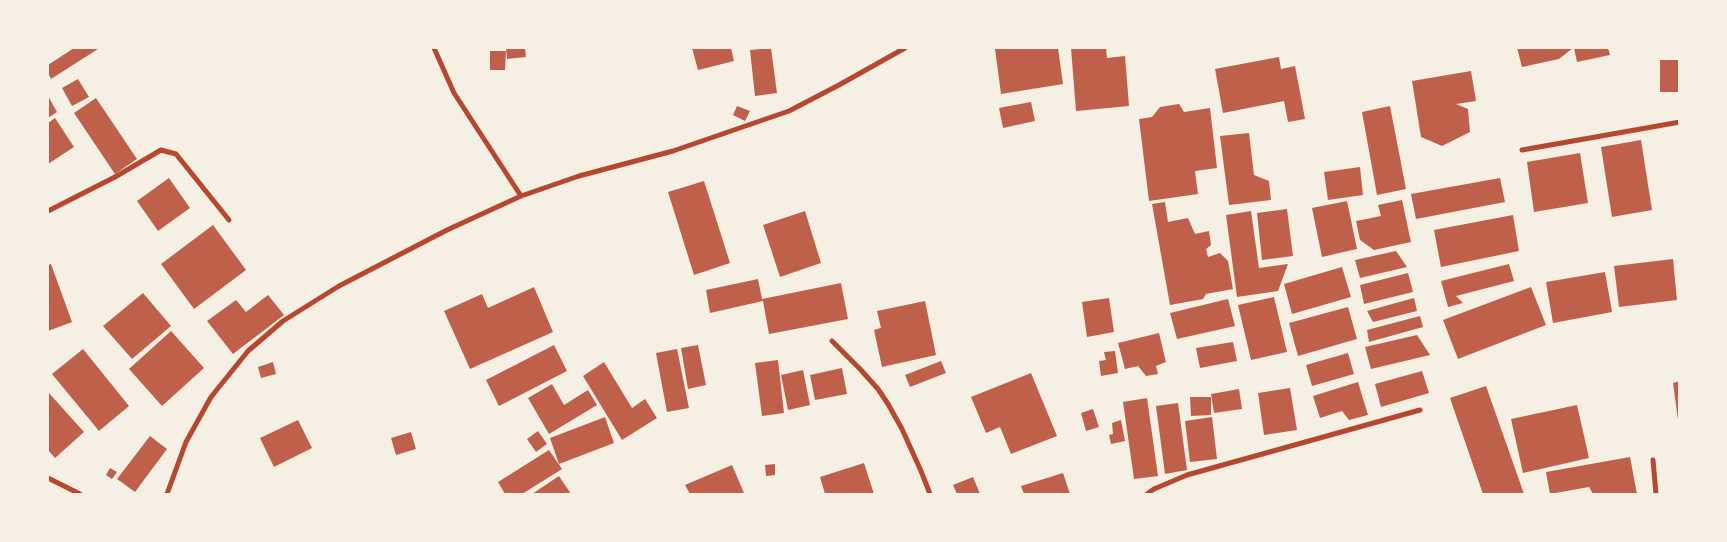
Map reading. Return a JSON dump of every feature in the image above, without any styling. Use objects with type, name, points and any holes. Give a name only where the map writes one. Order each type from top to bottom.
[{"type":"street","points":[[434,48],[454,93],[521,196]]},
{"type":"street","points":[[168,494],[186,442],[211,397],[248,351],[282,321],[339,286],[447,230],[521,196],[579,176],[672,151],[789,111],[839,86],[905,48]]},
{"type":"street","points":[[1522,150],[1680,122]]},
{"type":"street","points":[[48,211],[115,177],[161,150],[176,154],[230,220]]},
{"type":"street","points":[[832,341],[878,389],[888,404],[902,429],[930,494]]},
{"type":"street","points":[[1147,494],[1154,489],[1188,475],[1420,410]]},
{"type":"street","points":[[1653,460],[1656,494]]},
{"type":"street","points":[[48,478],[80,494]]},
{"type":"building","points":[[74,48],[98,49],[51,79],[48,73],[48,65]]},
{"type":"building","points":[[506,48],[525,48],[526,57],[507,59]]},
{"type":"building","points":[[692,48],[731,48],[734,61],[698,70]]},
{"type":"building","points":[[771,48],[777,93],[755,96],[750,50]]},
{"type":"building","points":[[1058,48],[1063,84],[1001,94],[995,49]]},
{"type":"building","points":[[1071,48],[1106,48],[1107,58],[1125,56],[1129,106],[1076,111]]},
{"type":"building","points":[[1517,48],[1573,48],[1559,59],[1522,67]]},
{"type":"building","points":[[1574,48],[1608,48],[1610,55],[1577,62]]},
{"type":"building","points":[[490,51],[506,51],[505,70],[490,70]]},
{"type":"building","points":[[1279,57],[1281,69],[1295,66],[1305,119],[1288,122],[1284,101],[1223,113],[1215,69]]},
{"type":"building","points":[[1660,60],[1680,60],[1680,92],[1660,92]]},
{"type":"building","points":[[1471,71],[1476,101],[1456,104],[1468,109],[1470,132],[1442,146],[1421,137],[1412,81]]},
{"type":"building","points":[[78,79],[89,97],[72,106],[62,88]]},
{"type":"building","points":[[48,96],[57,112],[48,118]]},
{"type":"building","points":[[96,98],[137,159],[115,174],[74,113]]},
{"type":"building","points":[[1031,102],[1035,121],[1003,128],[999,108]]},
{"type":"building","points":[[1179,104],[1184,112],[1210,108],[1217,168],[1195,171],[1198,194],[1149,201],[1139,119],[1152,117],[1160,107]]},
{"type":"building","points":[[737,106],[750,111],[745,121],[733,115]]},
{"type":"building","points":[[1390,106],[1406,189],[1377,195],[1362,112]]},
{"type":"building","points":[[55,118],[74,147],[48,164],[48,123]]},
{"type":"building","points":[[1249,133],[1254,175],[1269,181],[1271,200],[1229,205],[1220,136]]},
{"type":"building","points":[[1641,140],[1652,210],[1612,217],[1601,147]]},
{"type":"building","points":[[1580,153],[1588,203],[1534,212],[1527,162]]},
{"type":"building","points":[[1360,167],[1363,195],[1328,200],[1324,172]]},
{"type":"building","points":[[169,178],[190,208],[158,231],[137,201]]},
{"type":"building","points":[[1500,178],[1505,202],[1416,219],[1411,194]]},
{"type":"building","points":[[704,181],[730,263],[694,275],[668,192]]},
{"type":"building","points":[[1402,200],[1411,242],[1374,250],[1360,240],[1356,221],[1381,216],[1378,205]]},
{"type":"building","points":[[1347,201],[1357,249],[1322,257],[1312,208]]},
{"type":"building","points":[[1165,202],[1168,222],[1188,218],[1195,234],[1209,231],[1211,245],[1206,249],[1208,257],[1220,253],[1228,261],[1233,289],[1206,294],[1203,299],[1170,305],[1152,204]]},
{"type":"building","points":[[1287,209],[1293,256],[1262,260],[1257,213]]},
{"type":"building","points":[[805,211],[821,263],[780,277],[763,225]]},
{"type":"building","points":[[1251,211],[1259,268],[1288,264],[1278,291],[1237,297],[1226,215]]},
{"type":"building","points":[[1513,215],[1519,251],[1441,267],[1434,230]]},
{"type":"building","points":[[213,225],[246,270],[194,309],[161,264]]},
{"type":"building","points":[[1396,251],[1407,267],[1360,278],[1355,260]]},
{"type":"building","points":[[1673,259],[1677,300],[1619,307],[1614,266]]},
{"type":"building","points":[[51,264],[72,322],[48,331],[48,265]]},
{"type":"building","points":[[1509,264],[1514,281],[1456,296],[1463,303],[1448,307],[1441,281]]},
{"type":"building","points":[[1342,267],[1351,297],[1292,314],[1284,284]]},
{"type":"building","points":[[1605,272],[1612,312],[1553,323],[1546,282]]},
{"type":"building","points":[[1408,273],[1413,292],[1364,304],[1360,285]]},
{"type":"building","points":[[758,279],[762,299],[841,283],[848,319],[769,334],[763,301],[710,313],[706,290]]},
{"type":"building","points":[[534,287],[553,332],[470,369],[444,311],[482,294],[488,308]]},
{"type":"building","points":[[1531,287],[1546,325],[1458,359],[1443,320]]},
{"type":"building","points":[[143,293],[171,326],[132,359],[103,326]]},
{"type":"building","points":[[268,295],[284,315],[233,354],[207,321],[236,300],[246,312]]},
{"type":"building","points":[[1274,297],[1287,352],[1251,360],[1238,305]]},
{"type":"building","points":[[1109,298],[1114,332],[1087,337],[1082,302]]},
{"type":"building","points":[[1414,298],[1417,311],[1373,322],[1367,311]]},
{"type":"building","points":[[1228,299],[1235,326],[1177,339],[1170,313]]},
{"type":"building","points":[[925,301],[936,355],[882,367],[874,330],[881,328],[877,311]]},
{"type":"building","points":[[1348,307],[1357,339],[1298,356],[1289,323]]},
{"type":"building","points":[[1420,316],[1423,327],[1369,342],[1367,330]]},
{"type":"building","points":[[171,331],[204,368],[162,406],[129,369]]},
{"type":"building","points":[[1159,333],[1166,362],[1156,366],[1158,374],[1146,376],[1138,366],[1125,369],[1118,343]]},
{"type":"building","points":[[1417,335],[1430,355],[1371,369],[1365,347]]},
{"type":"building","points":[[1233,342],[1237,361],[1200,368],[1196,348]]},
{"type":"building","points":[[554,345],[567,371],[499,406],[486,380]]},
{"type":"building","points":[[698,345],[706,385],[688,389],[681,348]]},
{"type":"building","points":[[83,349],[129,406],[99,431],[52,374]]},
{"type":"building","points":[[677,349],[689,408],[667,412],[656,353]]},
{"type":"building","points":[[1115,351],[1118,373],[1101,376],[1099,361],[1106,360],[1104,352]]},
{"type":"building","points":[[1348,353],[1354,374],[1312,386],[1306,365]]},
{"type":"building","points":[[778,360],[784,413],[762,416],[755,363]]},
{"type":"building","points":[[941,361],[946,373],[910,387],[905,375]]},
{"type":"building","points":[[273,362],[276,374],[261,378],[258,367]]},
{"type":"building","points":[[604,362],[632,408],[645,399],[657,418],[622,440],[583,376]]},
{"type":"building","points":[[842,368],[847,394],[815,400],[810,375]]},
{"type":"building","points":[[803,370],[810,405],[788,410],[781,375]]},
{"type":"building","points":[[1422,371],[1429,393],[1381,407],[1375,384]]},
{"type":"building","points":[[1031,373],[1057,436],[1011,454],[1000,427],[986,433],[971,397]]},
{"type":"building","points":[[1680,381],[1680,420],[1678,420],[1673,383]]},
{"type":"building","points":[[1358,382],[1368,415],[1349,420],[1342,411],[1320,418],[1313,396]]},
{"type":"building","points":[[552,384],[564,405],[588,390],[597,405],[549,434],[528,398]]},
{"type":"building","points":[[1486,386],[1524,494],[1483,494],[1450,398]]},
{"type":"building","points":[[1290,388],[1297,430],[1264,435],[1258,393]]},
{"type":"building","points":[[1239,389],[1242,409],[1214,413],[1211,394]]},
{"type":"building","points":[[48,392],[84,432],[55,458],[48,450]]},
{"type":"building","points":[[1190,397],[1211,397],[1211,415],[1191,416]]},
{"type":"building","points":[[1147,398],[1158,476],[1134,479],[1123,402]]},
{"type":"building","points":[[1178,403],[1187,470],[1165,474],[1156,406]]},
{"type":"building","points":[[1577,405],[1589,458],[1523,473],[1511,419]]},
{"type":"building","points":[[1093,409],[1099,427],[1086,431],[1081,413]]},
{"type":"building","points":[[605,417],[614,443],[559,464],[550,438]]},
{"type":"building","points":[[1212,417],[1217,459],[1190,462],[1185,421]]},
{"type":"building","points":[[298,420],[312,448],[274,467],[260,438]]},
{"type":"building","points":[[1121,420],[1125,441],[1111,444],[1109,435],[1113,434],[1112,423]]},
{"type":"building","points":[[538,431],[547,444],[536,452],[527,439]]},
{"type":"building","points":[[411,432],[416,449],[396,455],[391,438]]},
{"type":"building","points":[[150,436],[167,449],[135,492],[117,479]]},
{"type":"building","points":[[549,450],[562,469],[522,494],[505,494],[498,482]]},
{"type":"building","points":[[1630,457],[1637,494],[1593,494],[1589,487],[1550,494],[1546,472]]},
{"type":"building","points":[[864,463],[874,494],[825,494],[820,477]]},
{"type":"building","points":[[775,464],[775,475],[766,476],[765,465]]},
{"type":"building","points":[[732,465],[744,493],[690,494],[685,485]]},
{"type":"building","points":[[110,468],[117,472],[112,479],[106,475]]},
{"type":"building","points":[[1063,473],[1070,494],[1024,494],[1021,486]]},
{"type":"building","points":[[559,476],[571,494],[532,494]]},
{"type":"building","points":[[973,477],[980,494],[957,494],[953,485]]}]
